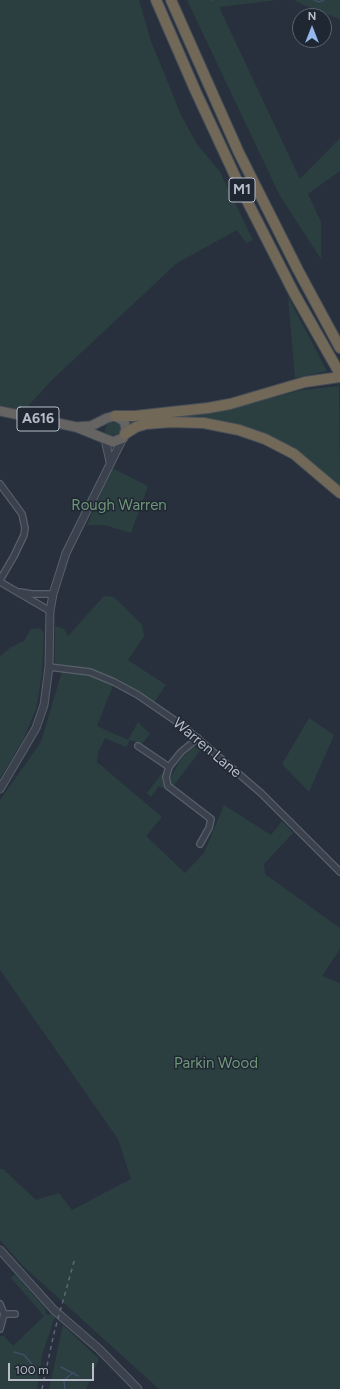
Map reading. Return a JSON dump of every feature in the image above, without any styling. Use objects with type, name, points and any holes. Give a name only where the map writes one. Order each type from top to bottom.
[{"type":"highway","name":"M1","points":[[156,0],[196,92],[242,191],[294,293],[340,374]]},
{"type":"highway","name":"M1","points":[[171,0],[239,153],[274,224],[340,348]]},
{"type":"highway","points":[[115,416],[188,411],[222,405],[305,382],[340,378]]},
{"type":"highway","name":"A616","points":[[0,411],[76,427],[113,442],[124,436]]},
{"type":"highway","points":[[115,416],[124,421],[126,429],[124,436]]},
{"type":"highway","name":"A616","points":[[76,427],[91,426],[107,418],[115,416]]},
{"type":"highway","points":[[103,421],[100,430],[105,439]]},
{"type":"highway","points":[[124,436],[146,424],[171,422],[204,423],[239,430],[265,439],[294,454],[340,492]]},
{"type":"street","points":[[0,789],[36,728],[44,704],[49,667],[50,611],[52,594],[66,553],[124,436]]},
{"type":"street","points":[[105,439],[110,462]]},
{"type":"street","points":[[0,484],[22,514],[25,528],[21,542],[0,581],[50,611]]},
{"type":"street","points":[[16,591],[32,594],[52,594]]},
{"type":"street","name":"Warren Lane","points":[[49,667],[90,672],[114,682],[138,695],[188,730],[261,793],[340,872]]},
{"type":"street","points":[[198,738],[181,752],[169,767],[166,777],[168,786],[211,819],[209,828],[200,844]]},
{"type":"street","points":[[138,746],[169,767]]},
{"type":"street","points":[[0,1250],[54,1310],[86,1337],[138,1389]]},
{"type":"street","points":[[0,1304],[4,1314],[0,1329]]},
{"type":"street","points":[[4,1314],[15,1314]]},
{"type":"green space","points":[[0,0],[139,0],[151,41],[181,115],[197,144],[220,172],[253,240],[246,243],[237,230],[177,263],[53,379],[28,406],[54,413],[53,417],[0,405]]},
{"type":"green space","points":[[187,0],[277,0],[219,7],[300,179],[340,138],[340,171],[308,194],[321,222],[321,259],[280,196]]},
{"type":"green space","points":[[294,0],[340,0],[340,19],[332,16],[332,8],[310,8]]},
{"type":"green space","points":[[288,297],[327,371],[295,378]]},
{"type":"green space","points":[[339,386],[340,487],[295,451],[245,429],[130,426],[127,420],[219,412],[302,390]]},
{"type":"green space","points":[[113,422],[119,424],[121,430],[119,436],[113,438],[107,436],[105,430],[107,424]]},
{"type":"green space","name":"Rough Warren","points":[[112,468],[148,486],[131,533],[104,525],[87,525]]},
{"type":"green space","name":"Parkin Wood","points":[[104,596],[114,597],[142,625],[144,636],[128,660],[166,685],[154,702],[116,678],[97,726],[128,740],[138,722],[150,734],[142,744],[130,740],[126,747],[105,738],[98,752],[97,762],[162,817],[146,836],[185,873],[204,853],[224,805],[271,835],[282,821],[293,833],[264,864],[265,874],[340,928],[340,949],[322,976],[340,983],[340,1389],[159,1389],[22,1265],[0,1240],[0,1169],[3,1169],[36,1200],[59,1193],[72,1210],[131,1179],[118,1139],[0,970],[0,800],[41,742],[63,668],[55,667],[55,626],[64,629],[68,636]]},
{"type":"green space","points":[[39,628],[44,632],[42,673],[36,709],[23,740],[0,778],[0,656],[11,647],[24,641],[31,629]]},
{"type":"green space","points":[[309,718],[334,735],[309,792],[282,764]]},
{"type":"green space","points":[[193,747],[202,748],[174,785],[165,789],[159,786],[151,797],[147,793],[163,772],[172,775],[181,759]]},
{"type":"green space","points":[[15,1274],[45,1308],[46,1315],[52,1314],[55,1316],[42,1355],[37,1389],[0,1389],[0,1336],[4,1336],[13,1346],[44,1316],[11,1278]]},
{"type":"green space","points":[[63,1325],[99,1359],[86,1389],[49,1389]]},
{"type":"waterway","points":[[314,0],[319,2],[324,0]]},
{"type":"waterway","points":[[14,1352],[24,1355],[32,1364]]},
{"type":"waterway","points":[[61,1367],[78,1376]]},
{"type":"waterway","points":[[65,1389],[64,1380],[74,1372]]},
{"type":"railway","points":[[42,1389],[54,1333],[75,1258]]}]
